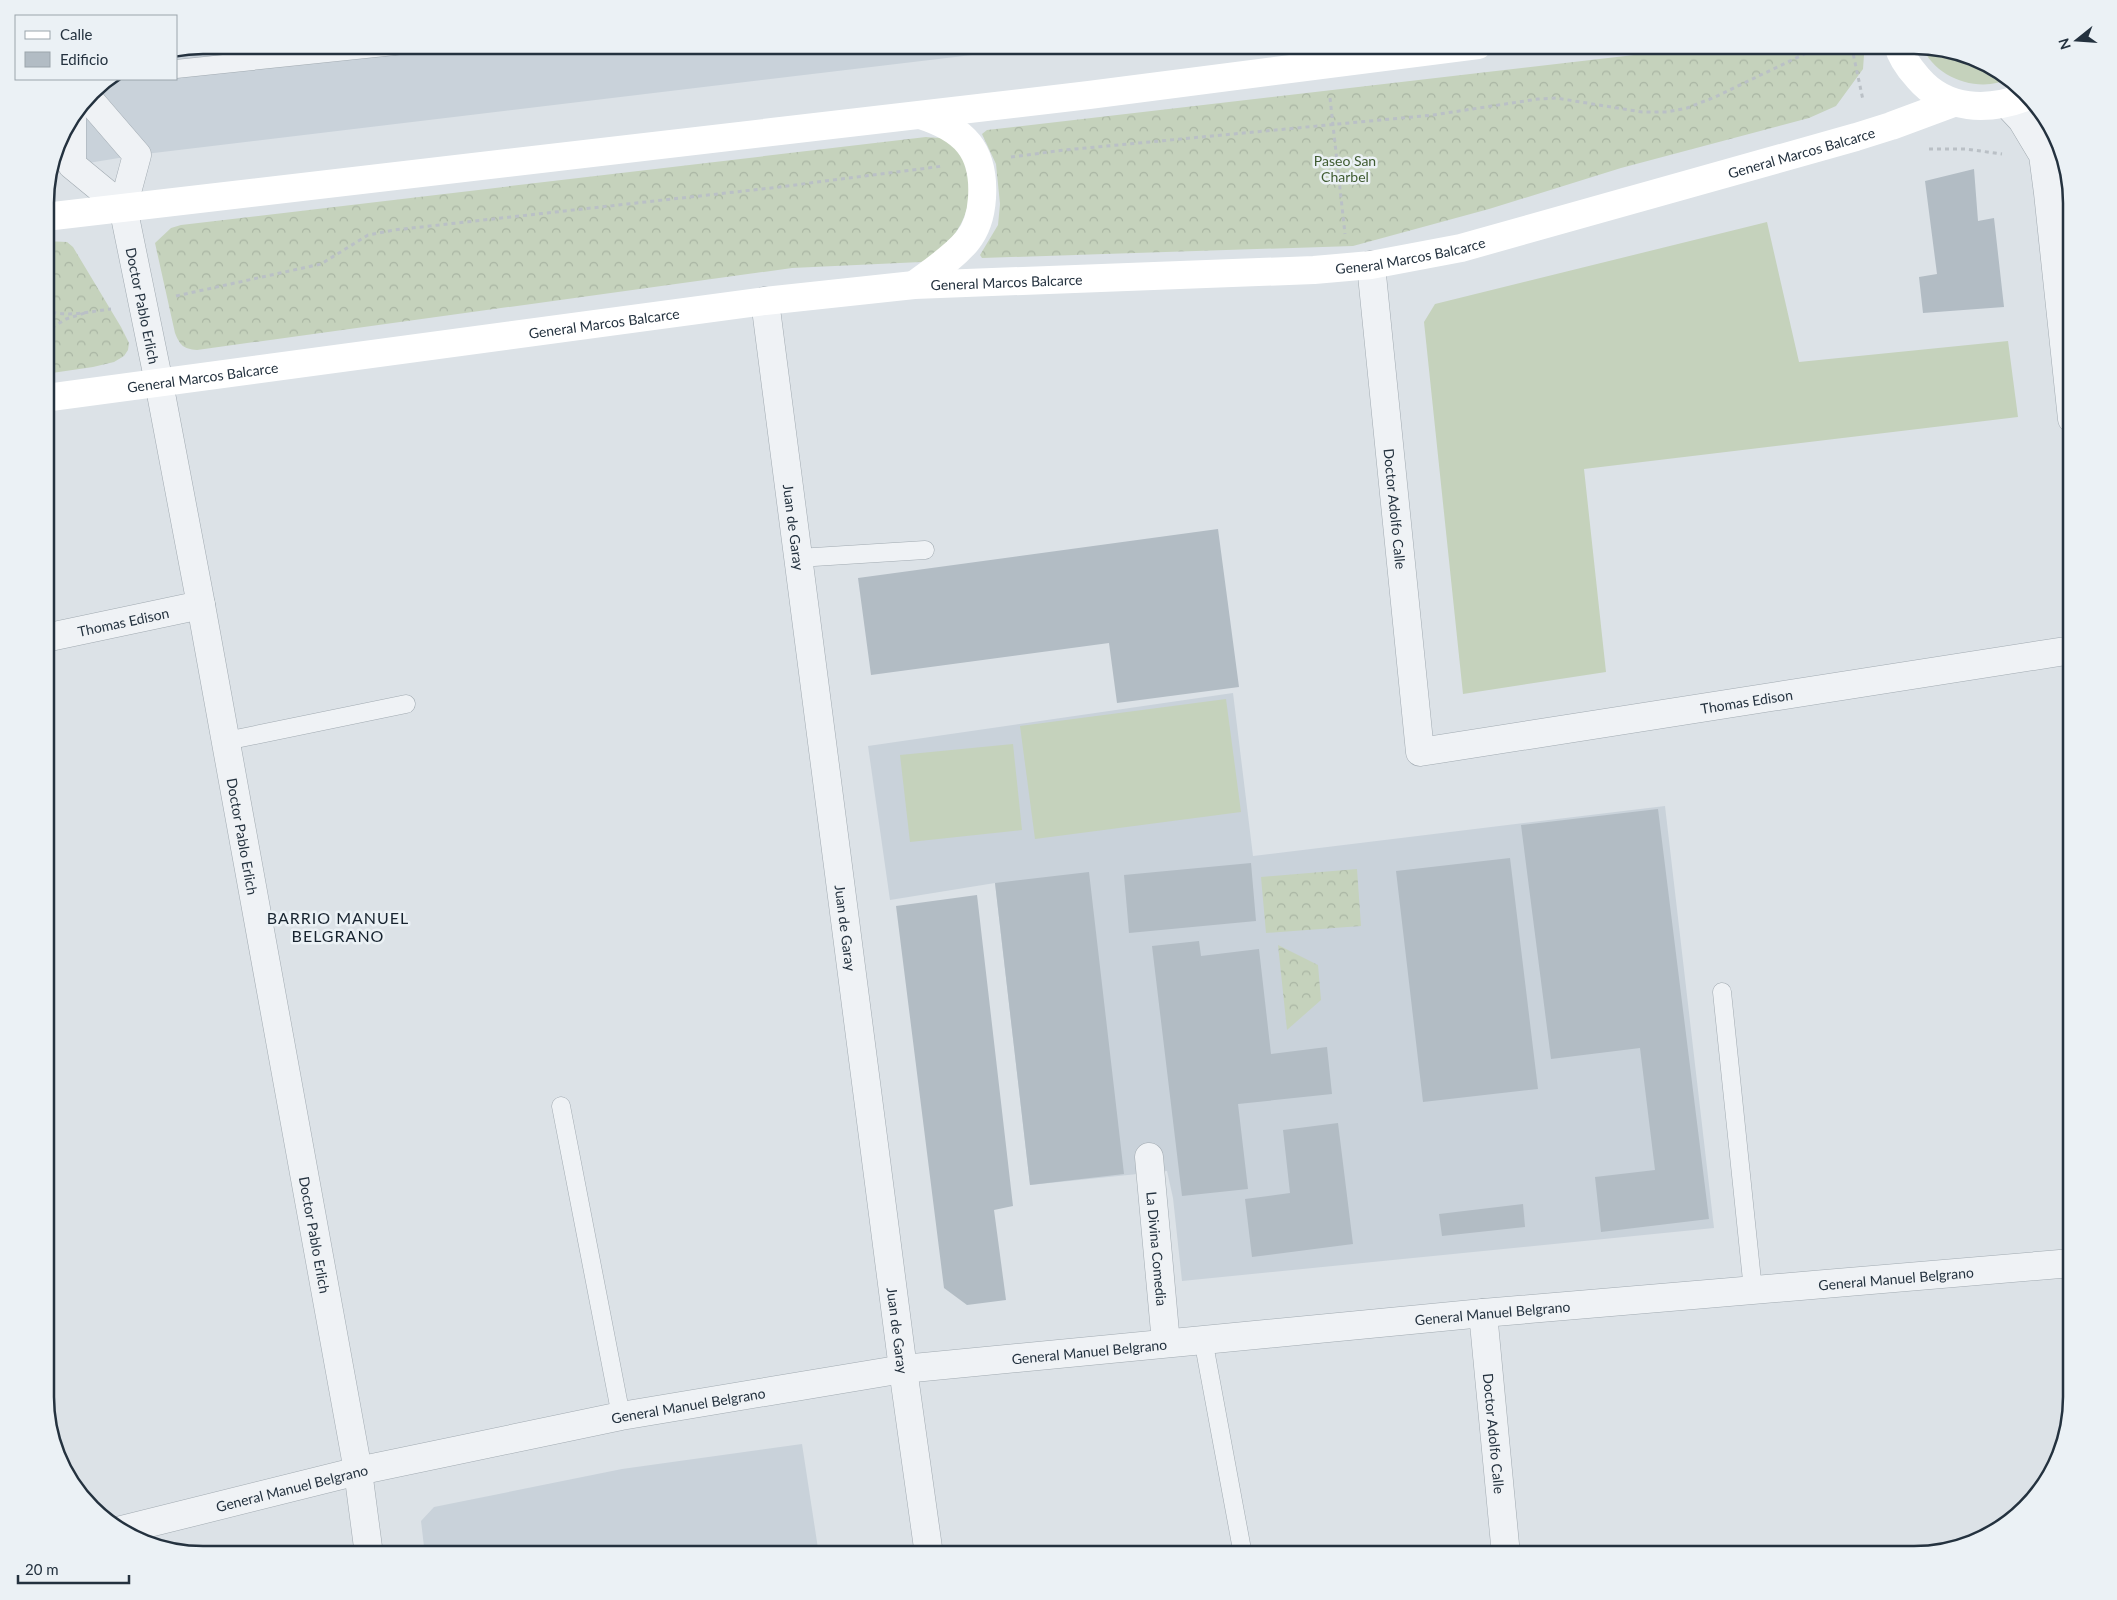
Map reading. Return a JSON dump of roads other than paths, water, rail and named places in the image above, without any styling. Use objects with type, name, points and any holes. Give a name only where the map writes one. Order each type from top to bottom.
[{"type":"main road","points":[[54,216],[1099,94],[1402,54]]},
{"type":"main road","points":[[1902,54],[1909,68],[1923,84],[1937,95],[1953,102],[1984,108],[2017,101]]},
{"type":"main road","name":"General Marcos Balcarce","points":[[54,397],[765,301],[914,285],[1314,270],[1360,266],[1460,248],[1891,126],[1953,102]]},
{"type":"main road","points":[[914,285],[967,242],[977,226],[983,191],[979,161],[965,140],[942,122],[918,115]]},
{"type":"street","points":[[2017,101],[2022,120],[2042,155],[2048,193],[2063,334]]},
{"type":"street","points":[[72,132],[72,165],[123,207],[137,155],[92,103]]},
{"type":"street","name":"Doctor Pablo Erlich","points":[[123,207],[160,383],[226,741],[358,1471],[368,1546]]},
{"type":"street","name":"Doctor Adolfo Calle","points":[[1360,266],[1420,752]]},
{"type":"street","name":"Juan de Garay","points":[[765,301],[903,1369],[928,1546]]},
{"type":"street","name":"Thomas Edison","points":[[54,636],[201,606]]},
{"type":"street","name":"Thomas Edison","points":[[1420,752],[2063,651]]},
{"type":"street","name":"La Divina Comedia","points":[[1149,1157],[1166,1343]]},
{"type":"street","name":"General Manuel Belgrano","points":[[131,1528],[358,1471],[621,1416],[903,1369],[1483,1313],[2063,1264]]},
{"type":"street","name":"Doctor Adolfo Calle","points":[[1483,1313],[1505,1546]]},
{"type":"lane","points":[[178,70],[322,54]]},
{"type":"lane","points":[[798,558],[925,550]]},
{"type":"lane","points":[[226,741],[406,704]]},
{"type":"lane","points":[[1722,992],[1753,1290]]},
{"type":"lane","points":[[561,1106],[621,1416]]},
{"type":"lane","points":[[1203,1339],[1241,1546]]},
{"type":"district","name":"BARRIO MANUEL BELGRANO","points":[[338,926]]},
{"type":"park label","name":"Paseo San Charbel","points":[[1345,168]]}]
